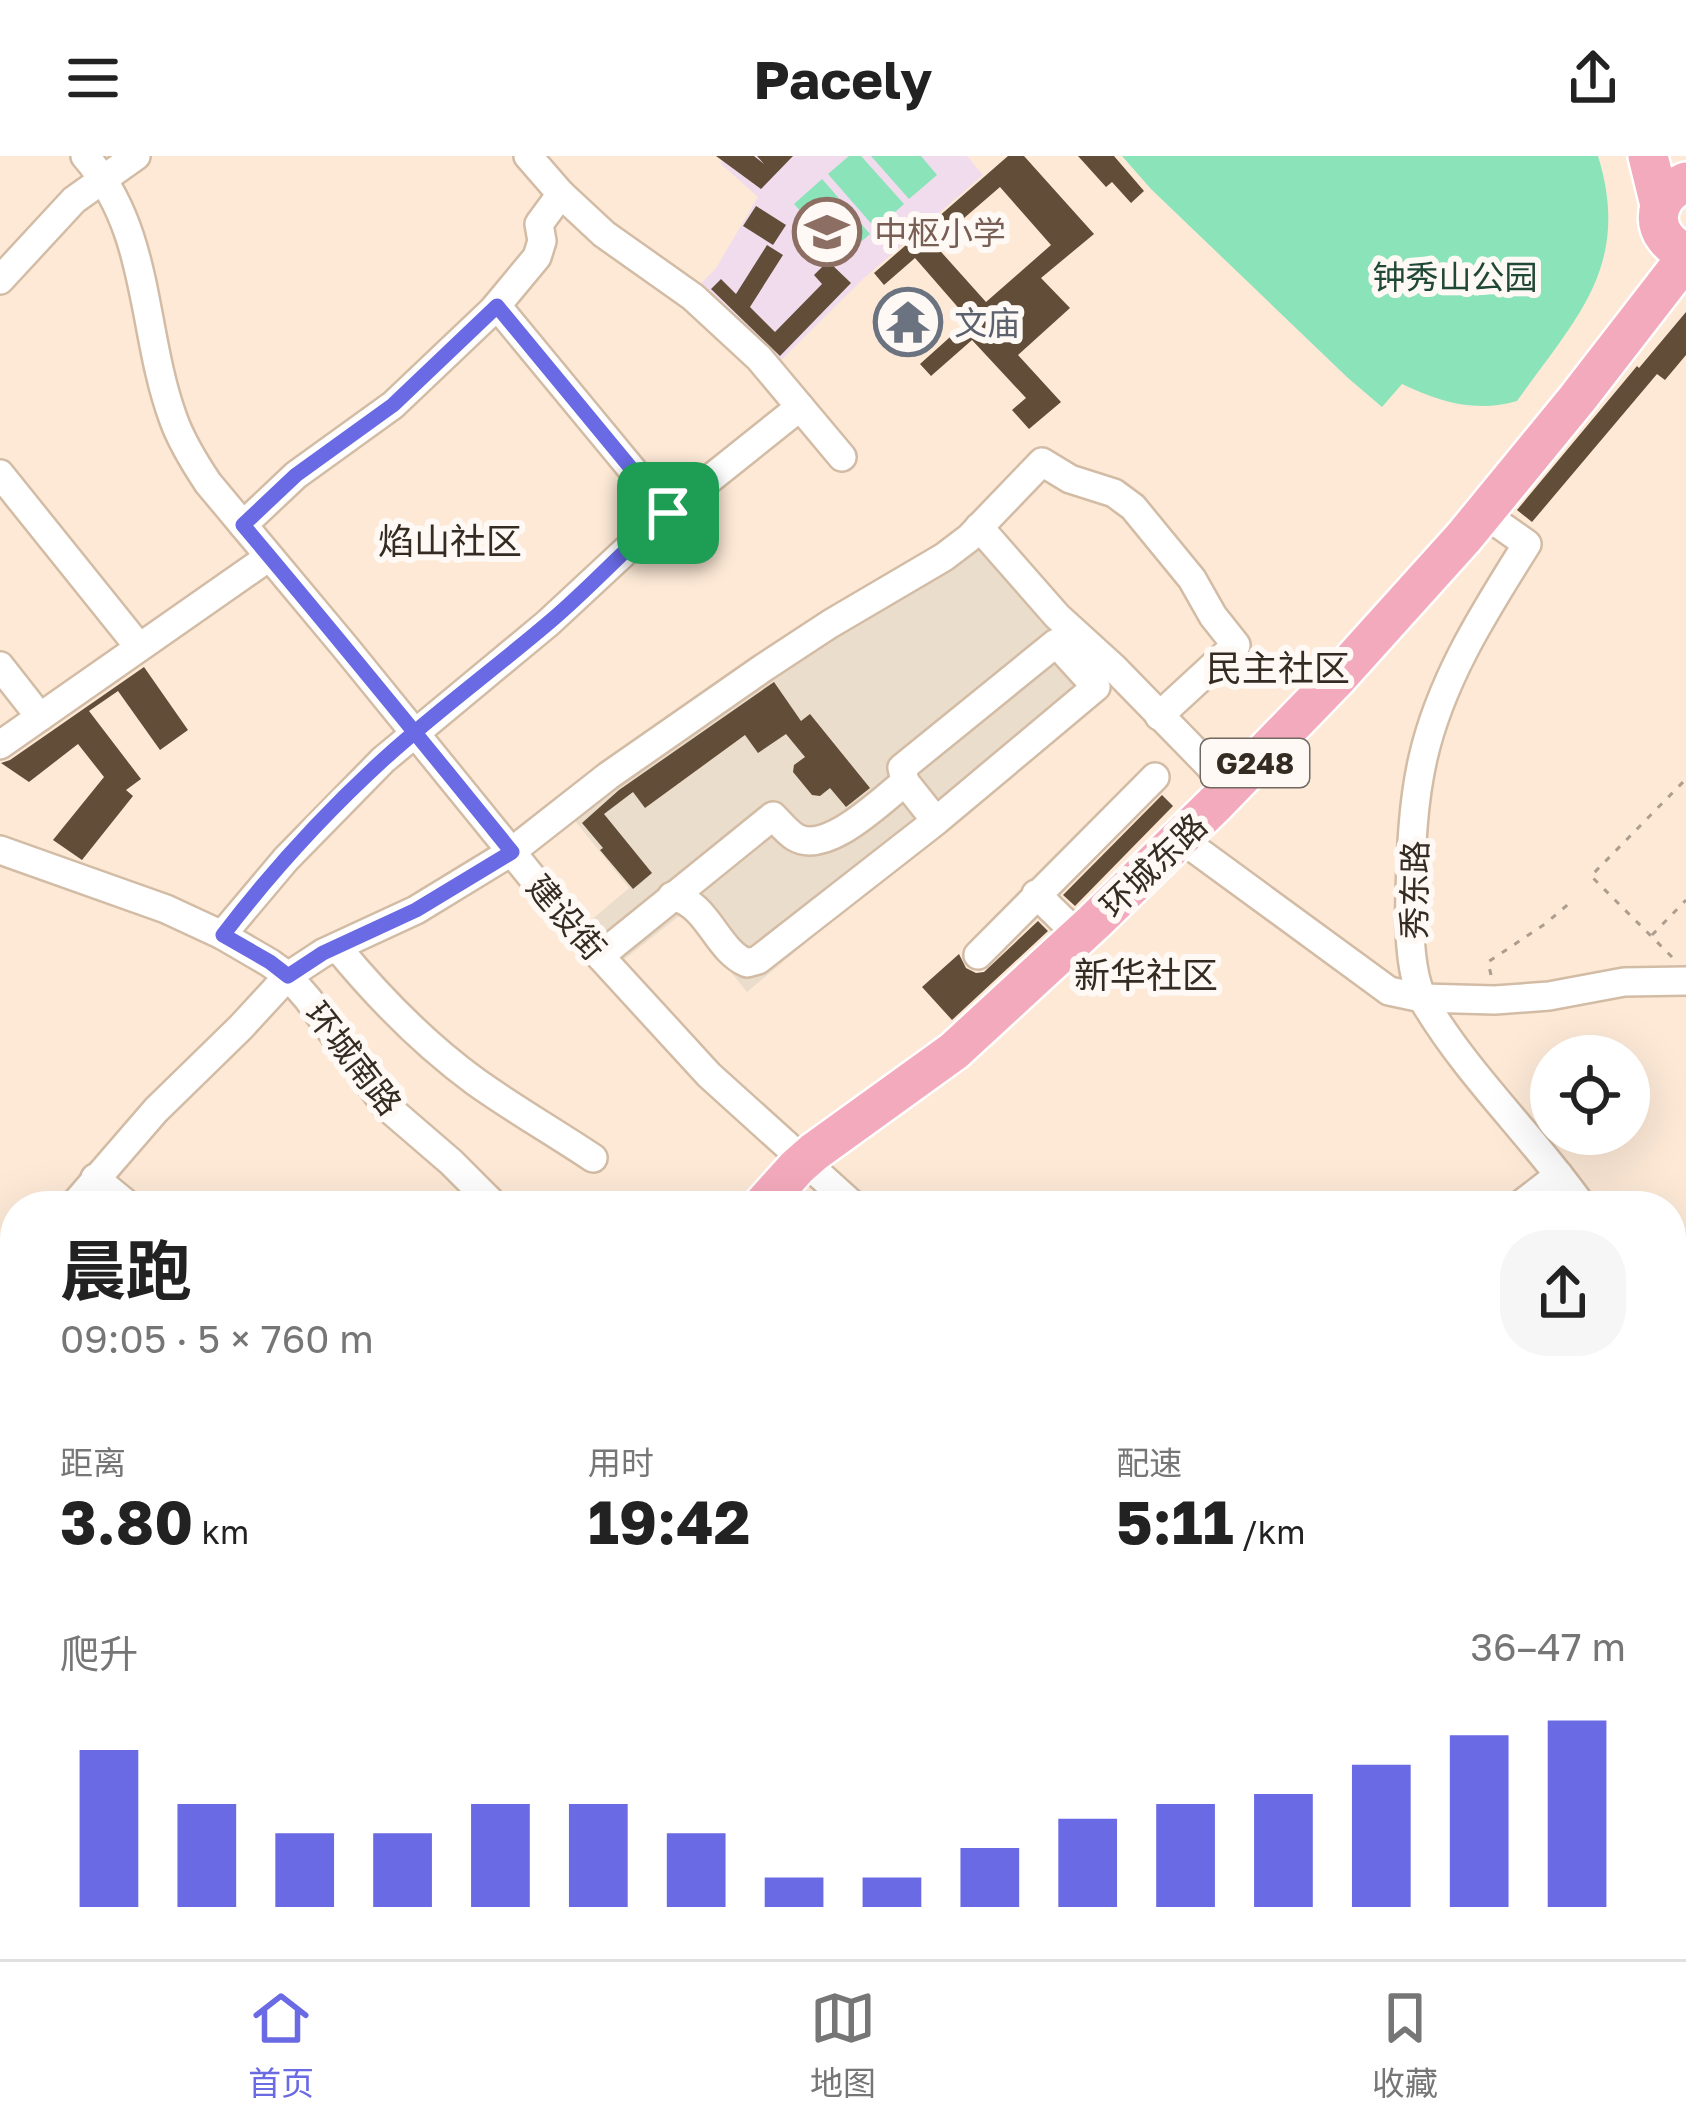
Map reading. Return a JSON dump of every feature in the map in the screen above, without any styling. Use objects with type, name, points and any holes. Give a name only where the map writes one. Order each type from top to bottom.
[{"type":"highway","name":"G248","points":[[1648,156],[1673,193],[1658,215],[1663,236],[1686,255]]},
{"type":"highway","name":"环城东路","points":[[775,1191],[803,1161],[954,1051],[1231,788],[1483,513],[1686,255]]},
{"type":"street","points":[[0,280],[59,215],[94,167],[136,156]]},
{"type":"street","points":[[527,156],[604,234],[722,322],[759,358],[842,457]]},
{"type":"street","name":"建设街","points":[[94,167],[118,207],[138,264],[173,419],[194,464],[600,956],[710,1075],[837,1191]]},
{"type":"street","points":[[243,525],[296,475],[393,405],[497,306],[537,257],[542,241],[538,224],[561,194]]},
{"type":"street","points":[[497,306],[668,513]]},
{"type":"street","points":[[223,935],[320,822],[415,733],[580,595],[668,513],[800,407]]},
{"type":"street","points":[[85,1191],[156,1110],[288,976],[416,910],[512,852],[685,721],[830,624],[944,557],[1042,462],[1070,479],[1114,493],[1133,507],[1192,579],[1236,645],[1160,716]]},
{"type":"street","points":[[0,474],[139,647]]},
{"type":"street","name":"秀东路","points":[[1483,513],[1526,544],[1472,631],[1437,711],[1423,758],[1409,914],[1411,942],[1422,998],[1480,1081],[1571,1191]]},
{"type":"street","points":[[979,527],[1057,616],[1231,788]]},
{"type":"street","points":[[0,745],[269,556]]},
{"type":"street","points":[[672,896],[695,906],[736,958],[753,962],[936,821],[1096,687],[1056,643],[902,768],[905,782],[936,821]]},
{"type":"street","points":[[0,666],[40,717]]},
{"type":"street","points":[[978,955],[1155,777]]},
{"type":"street","points":[[600,956],[773,816],[796,838],[811,842],[827,838],[905,782]]},
{"type":"street","points":[[1180,838],[1389,991],[1422,998],[1495,1000],[1549,996],[1682,972]]},
{"type":"street","name":"环城南路","points":[[0,850],[166,909],[270,962],[308,999],[386,1106],[481,1191]]},
{"type":"street","points":[[1036,894],[1078,936]]},
{"type":"street","points":[[337,947],[397,1014],[449,1060],[593,1158]]},
{"type":"street","points":[[1538,1191],[1559,1175]]},
{"type":"street","points":[[95,1178],[111,1191]]},
{"type":"path","points":[[1682,972],[1591,876],[1686,779]]},
{"type":"path","points":[[1651,936],[1686,900]]},
{"type":"path","points":[[1495,1000],[1489,962],[1572,902]]},
{"type":"shaded area","name":"中枢小学","points":[[726,156],[967,156],[983,175],[863,279],[775,366],[696,289],[716,268],[758,197],[720,163]]},
{"type":"shaded area","points":[[980,533],[1118,682],[747,992],[683,913],[617,965],[583,927],[629,888],[568,812]]},
{"type":"green space","points":[[849,156],[861,156],[904,204],[876,229],[828,174]]},
{"type":"green space","points":[[871,156],[921,156],[937,175],[909,199]]},
{"type":"green space","name":"钟秀山公园","points":[[1122,156],[1598,156],[1607,195],[1603,260],[1578,316],[1517,401],[1458,404],[1402,384],[1382,407],[1151,189]]},
{"type":"green space","points":[[822,179],[870,234],[842,258],[794,204]]},
{"type":"building","points":[[716,156],[754,156],[764,164],[757,156],[793,156],[761,189]]},
{"type":"building","points":[[1008,156],[1024,156],[1094,234],[1041,278],[1070,308],[1018,355],[1061,402],[1029,429],[1012,410],[1026,398],[972,340],[931,376],[920,364],[969,320],[915,258],[884,285],[874,273]],"holes":[[[1000,187],[1051,245],[986,302],[934,244]]]},
{"type":"building","points":[[1078,156],[1114,156],[1144,191],[1131,203],[1112,182],[1106,187]]},
{"type":"building","points":[[756,206],[786,225],[773,245],[743,226]]},
{"type":"building","points":[[767,245],[783,255],[750,307],[775,332],[822,284],[814,275],[828,261],[851,283],[780,356],[711,289],[721,279],[736,294]]},
{"type":"building","points":[[1686,312],[1686,355],[1665,380],[1657,374],[1532,522],[1517,510]]},
{"type":"building","points":[[144,667],[188,730],[160,750],[118,691],[89,711],[141,779],[126,790],[133,796],[82,860],[53,840],[104,777],[78,744],[29,782],[1,763]]},
{"type":"building","points":[[774,682],[801,721],[810,714],[870,788],[846,807],[830,788],[820,796],[812,795],[793,772],[805,757],[786,734],[758,753],[745,735],[645,808],[633,792],[604,814],[652,873],[633,889],[582,823],[619,790]]},
{"type":"building","points":[[1162,795],[1173,806],[1075,906],[1063,895]]},
{"type":"building","points":[[1038,921],[1048,931],[952,1020],[922,987],[959,954],[966,968],[984,972]]},
{"type":"place","name":"中枢小学","points":[[827,232]]},
{"type":"place","name":"文庙","points":[[908,322]]},
{"type":"district","name":"焰山社区","points":[[450,540]]},
{"type":"district","name":"民主社区","points":[[1278,667]]},
{"type":"district","name":"新华社区","points":[[1146,974]]},
{"type":"route","points":[[668,513],[497,306],[393,405],[296,475],[243,525],[345,647],[415,733],[512,852],[416,910],[323,953],[288,976],[223,935],[286,859],[383,760],[415,733],[491,668],[548,623],[668,513]]}]
